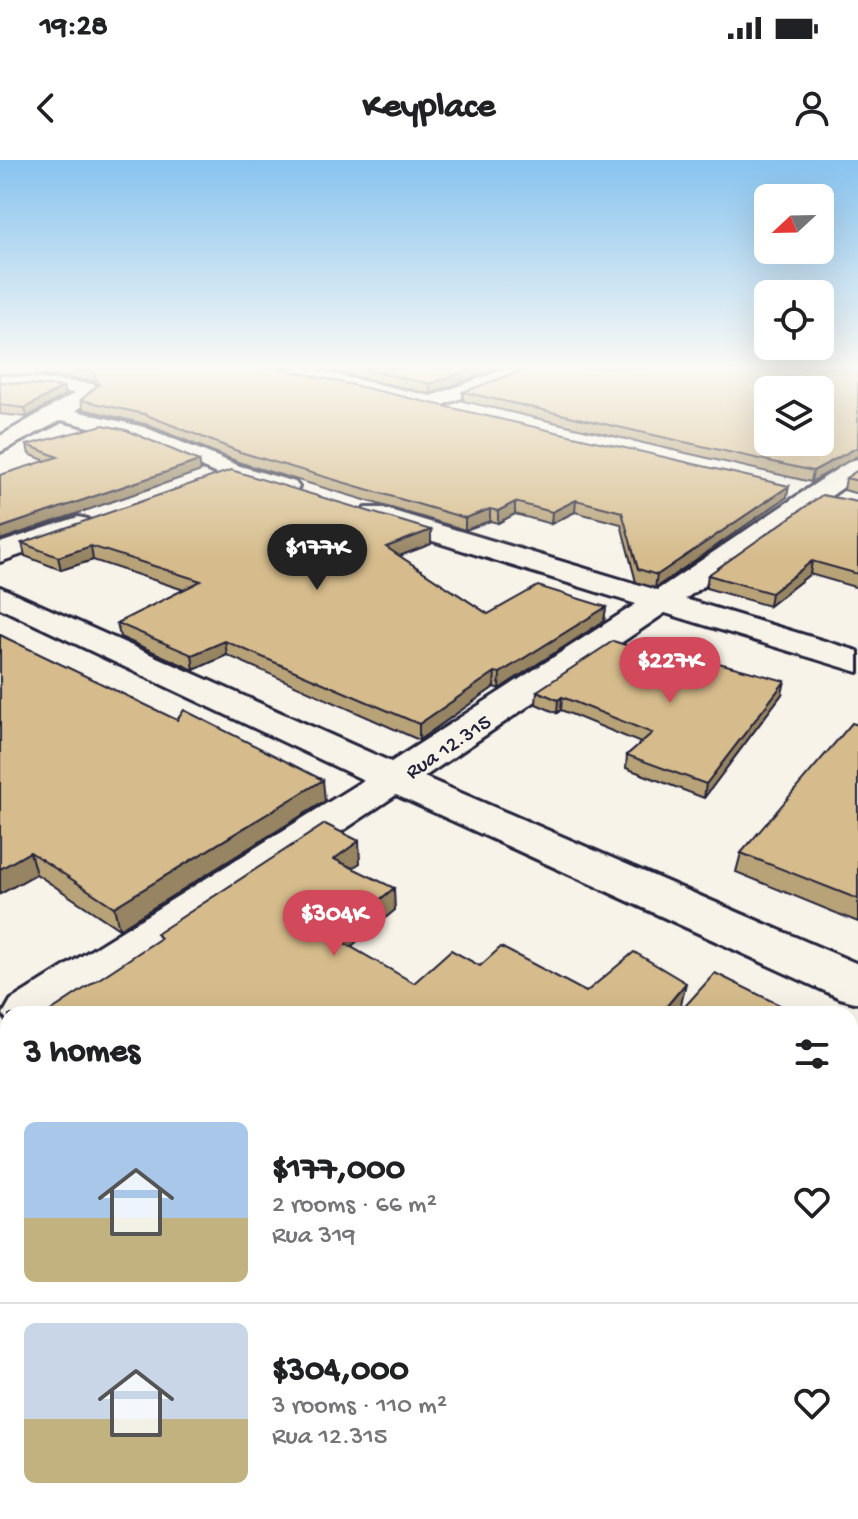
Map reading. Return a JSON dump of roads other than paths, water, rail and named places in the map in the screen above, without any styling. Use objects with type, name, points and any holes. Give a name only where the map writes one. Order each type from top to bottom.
[{"type":"street","points":[[0,445],[25,431]]},
{"type":"street","points":[[134,431],[231,471],[305,493]]},
{"type":"street","points":[[188,486],[231,471]]},
{"type":"street","name":"Rua 12.315","points":[[42,1006],[395,779],[661,602],[824,487]]},
{"type":"street","points":[[350,507],[858,662]]},
{"type":"street","points":[[0,553],[101,517]]},
{"type":"street","points":[[0,596],[395,779],[858,985]]}]
